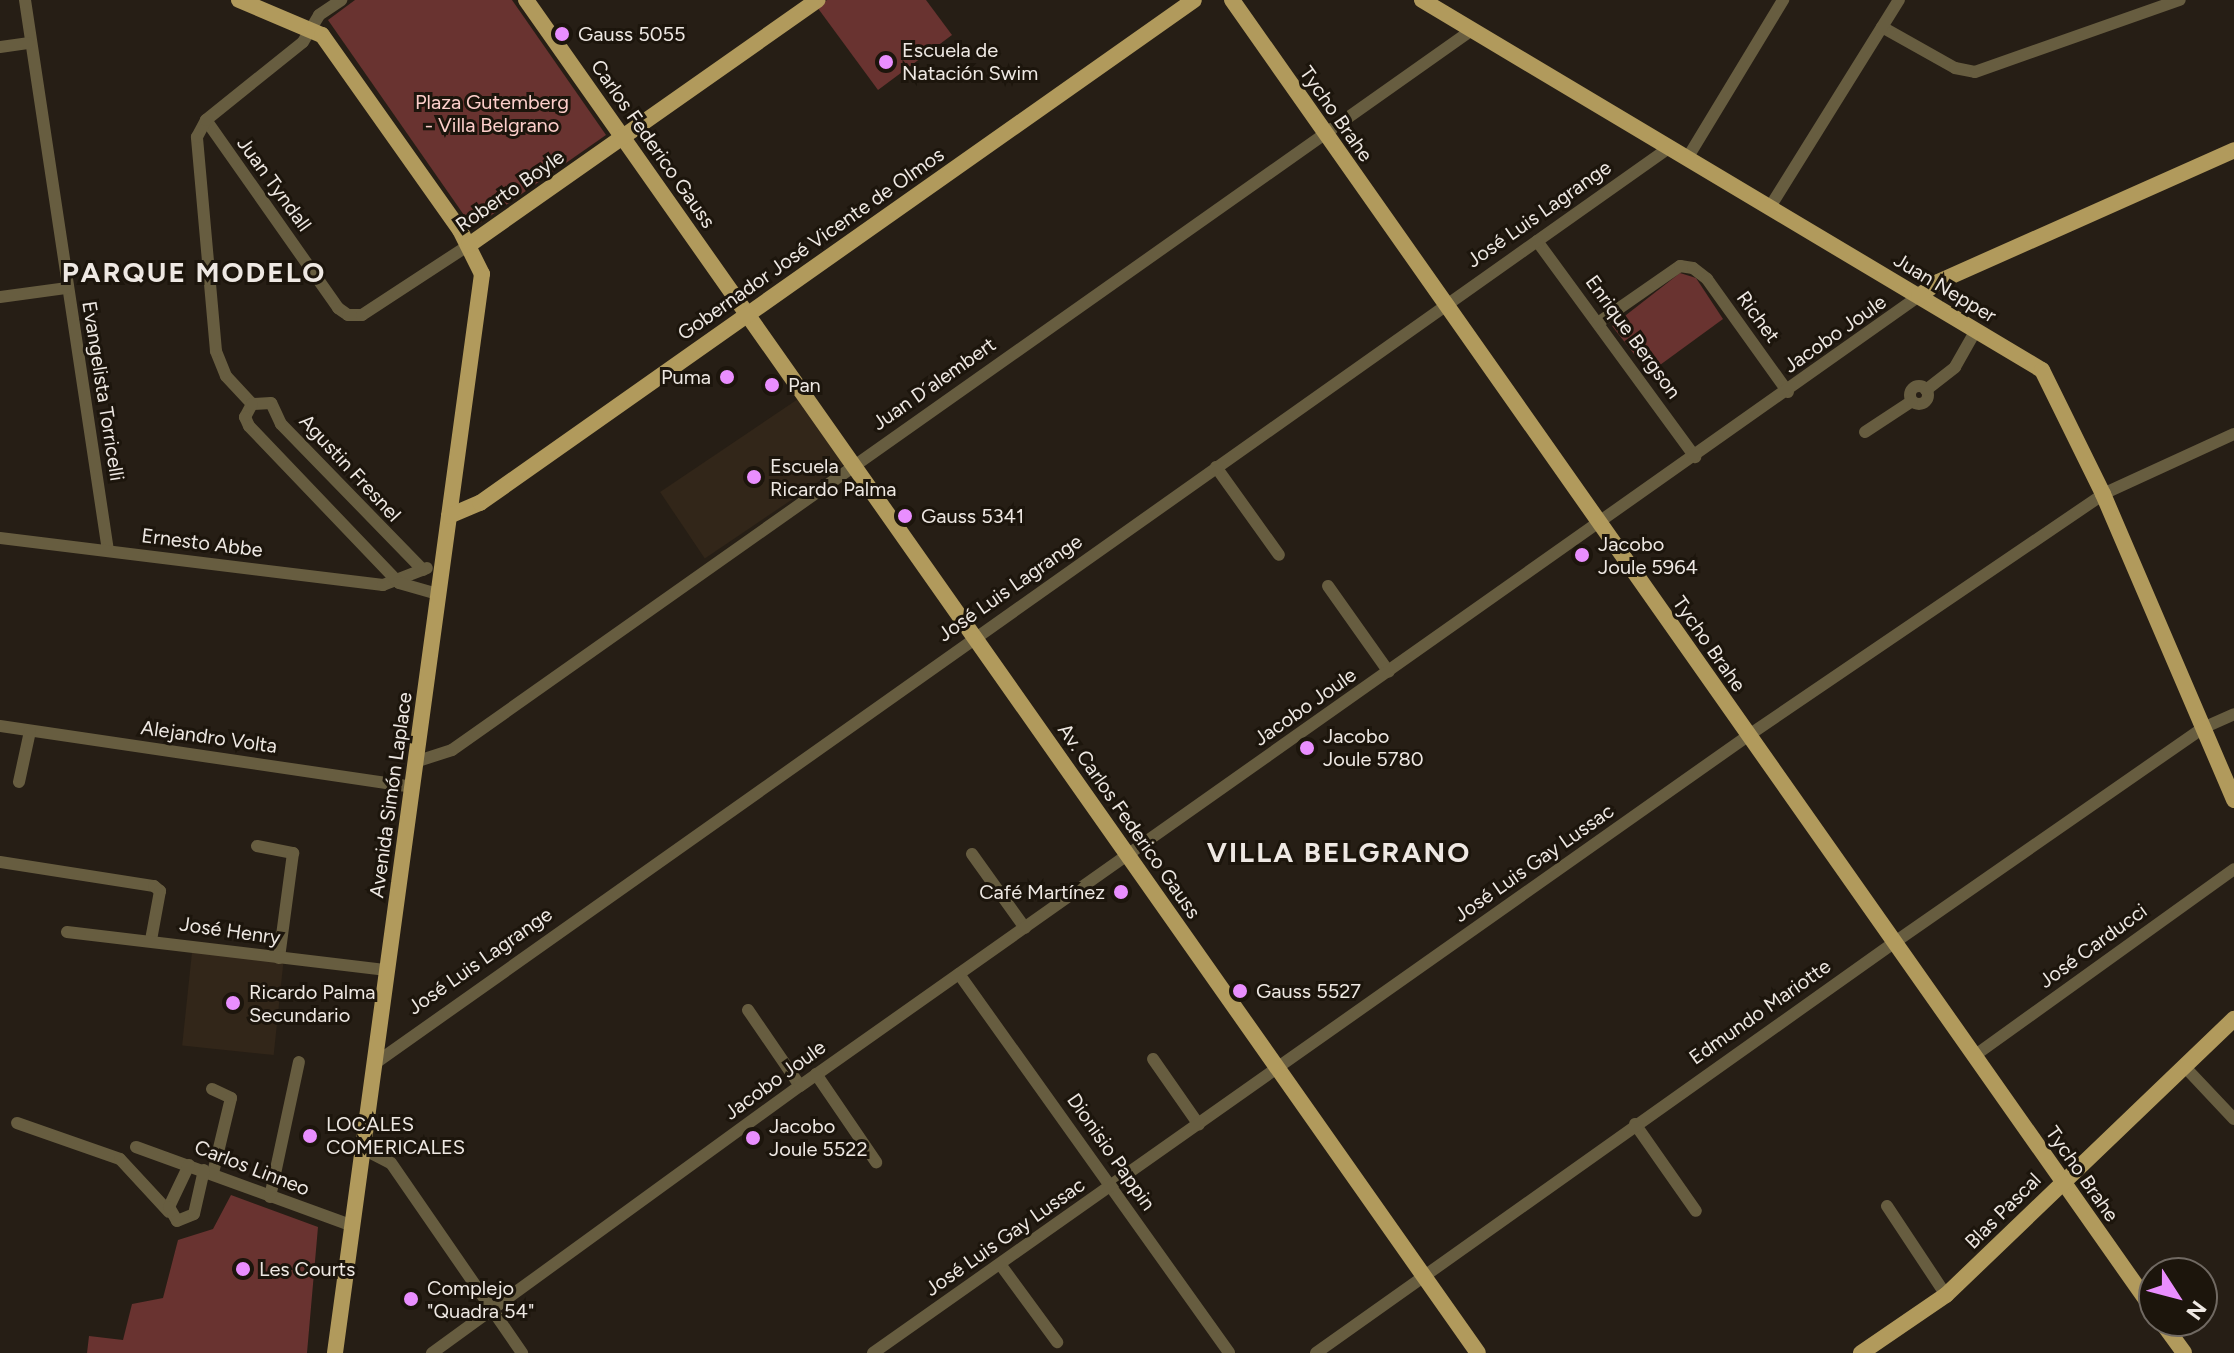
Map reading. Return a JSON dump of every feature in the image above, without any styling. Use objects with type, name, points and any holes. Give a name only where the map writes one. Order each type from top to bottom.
[{"type":"main road","points":[[239,0],[311,27],[335,50],[469,245]]},
{"type":"main road","name":"Carlos Federico Gauss","points":[[526,0],[748,312]]},
{"type":"main road","name":"Roberto Boyle","points":[[469,245],[818,0]]},
{"type":"main road","name":"Gobernador José Vicente de Olmos","points":[[449,516],[480,503],[1194,0]]},
{"type":"main road","name":"Tycho Brahe","points":[[1232,0],[2138,1288]]},
{"type":"main road","name":"Juan Nepper","points":[[1422,0],[2032,362],[2049,379],[2103,494],[2234,800]]},
{"type":"main road","name":"Jacobo Joule","points":[[1919,296],[1938,282],[2234,150]]},
{"type":"main road","name":"Avenida Simón Laplace","points":[[335,1353],[482,280],[469,245]]},
{"type":"main road","name":"Av. Carlos Federico Gauss","points":[[748,312],[1478,1353]]},
{"type":"main road","name":"Blas Pascal","points":[[1861,1353],[1946,1295],[2234,1019]]},
{"type":"street","name":"Evangelista Torricelli","points":[[25,0],[28,43],[108,551]]},
{"type":"street","points":[[206,120],[303,42],[311,27],[341,0]]},
{"type":"street","points":[[1688,157],[1783,0]]},
{"type":"street","points":[[1770,207],[1899,0]]},
{"type":"street","points":[[1882,27],[1955,68],[1975,72],[2180,0]]},
{"type":"street","name":"Juan D´alembert","points":[[415,762],[452,750],[1472,30]]},
{"type":"street","points":[[0,47],[28,43]]},
{"type":"street","name":"Juan Tyndall","points":[[206,120],[338,308]]},
{"type":"street","name":"Agustin Fresnel","points":[[206,120],[197,137],[216,351],[226,376],[252,404]]},
{"type":"street","points":[[198,157],[207,144],[224,149]]},
{"type":"street","name":"José Luis Lagrange","points":[[374,1064],[1670,147]]},
{"type":"street","name":"Enrique Bergson","points":[[1537,241],[1695,457]]},
{"type":"street","name":"Roberto Boyle","points":[[338,308],[362,315],[469,245]]},
{"type":"street","name":"Richet","points":[[1598,323],[1680,266],[1693,268],[1707,279],[1788,392]]},
{"type":"street","points":[[0,297],[67,288]]},
{"type":"street","name":"Jacobo Joule","points":[[432,1353],[816,1074],[1788,392],[1919,296]]},
{"type":"street","points":[[1865,432],[1912,401],[1916,387],[1926,390],[1955,367],[1976,330]]},
{"type":"street","name":"Agustin Fresnel","points":[[252,404],[271,403],[281,424],[423,570]]},
{"type":"street","name":"Agustin Fresnel","points":[[252,404],[245,417],[249,426],[399,583]]},
{"type":"street","name":"José Luis Gay Lussac","points":[[873,1353],[1279,1070],[1749,735],[2103,494],[2234,434]]},
{"type":"street","points":[[1216,467],[1279,555]]},
{"type":"street","name":"Ernesto Abbe","points":[[0,538],[399,583],[438,594]]},
{"type":"street","points":[[399,583],[423,570],[442,567]]},
{"type":"street","points":[[1328,586],[1389,672]]},
{"type":"street","name":"Edmundo Mariotte","points":[[1316,1353],[1895,942],[2203,728],[2234,714]]},
{"type":"street","name":"Alejandro Volta","points":[[0,726],[412,787]]},
{"type":"street","points":[[19,782],[30,731]]},
{"type":"street","points":[[257,846],[293,853],[279,958]]},
{"type":"street","points":[[972,854],[1025,928]]},
{"type":"street","points":[[0,862],[154,886],[160,891],[151,940]]},
{"type":"street","name":"José Carducci","points":[[1974,1056],[2234,869]]},
{"type":"street","name":"José Henry","points":[[67,932],[387,970]]},
{"type":"street","name":"Dionisio Pappin","points":[[959,974],[1229,1353]]},
{"type":"street","points":[[748,1010],[800,1086]]},
{"type":"street","points":[[1153,1059],[1199,1125]]},
{"type":"street","points":[[270,1197],[299,1062]]},
{"type":"street","points":[[2184,1066],[2234,1119]]},
{"type":"street","points":[[816,1074],[876,1162]]},
{"type":"street","points":[[17,1123],[120,1159],[177,1221],[192,1218],[231,1098],[212,1089]]},
{"type":"street","points":[[1635,1124],[1696,1211]]},
{"type":"street","name":"Carlos Linneo","points":[[136,1147],[353,1226]]},
{"type":"street","points":[[363,1149],[391,1163],[522,1353]]},
{"type":"street","points":[[169,1212],[189,1165]]},
{"type":"street","points":[[1887,1206],[1946,1295]]},
{"type":"street","points":[[1000,1264],[1057,1342]]},
{"type":"shaded area","name":"Escuela Ricardo Palma","points":[[801,397],[846,463],[705,558],[660,492]]},
{"type":"shaded area","name":"Ricardo Palma Secundario","points":[[192,952],[283,962],[274,1055],[182,1045]]},
{"type":"green space","name":"Plaza Gutemberg - Villa Belgrano","points":[[355,0],[512,0],[606,135],[473,228],[328,20]]},
{"type":"green space","name":"Escuela de Natación Swim","points":[[827,0],[926,0],[952,35],[878,90],[817,7]]},
{"type":"green space","points":[[1680,273],[1696,278],[1723,319],[1649,373],[1612,326]]},
{"type":"green space","name":"Les Courts","points":[[231,1195],[318,1227],[307,1353],[87,1353],[89,1336],[123,1340],[132,1304],[163,1298],[178,1240],[213,1229]]},
{"type":"place","name":"Gauss 5055","points":[[562,34]]},
{"type":"place","name":"Escuela de Natación Swim","points":[[886,62]]},
{"type":"place","name":"Puma","points":[[727,377]]},
{"type":"place","name":"Pan","points":[[772,385]]},
{"type":"place","name":"Escuela Ricardo Palma","points":[[754,477]]},
{"type":"place","name":"Gauss 5341","points":[[905,516]]},
{"type":"place","name":"Jacobo Joule 5964","points":[[1582,555]]},
{"type":"place","name":"Jacobo Joule 5780","points":[[1307,748]]},
{"type":"place","name":"Café Martínez","points":[[1121,892]]},
{"type":"place","name":"Gauss 5527","points":[[1240,991]]},
{"type":"place","name":"Ricardo Palma Secundario","points":[[233,1003]]},
{"type":"place","name":"LOCALES COMERICALES","points":[[310,1136]]},
{"type":"place","name":"Jacobo Joule 5522","points":[[753,1138]]},
{"type":"place","name":"Les Courts","points":[[243,1269]]},
{"type":"place","name":"Complejo \"Quadra 54\"","points":[[411,1299]]},
{"type":"district","name":"PARQUE MODELO","points":[[194,272]]},
{"type":"district","name":"VILLA BELGRANO","points":[[1339,852]]}]
